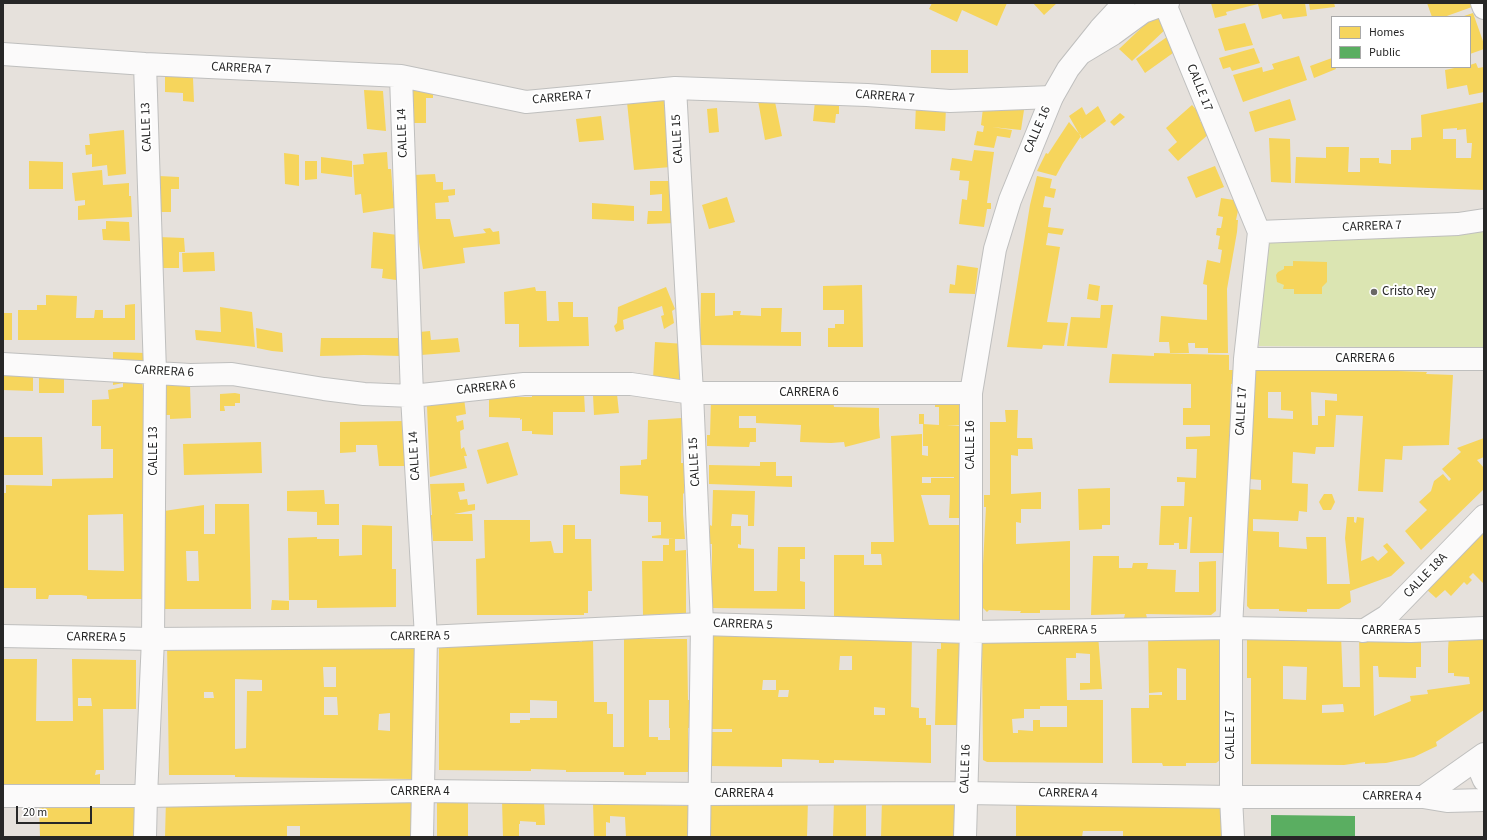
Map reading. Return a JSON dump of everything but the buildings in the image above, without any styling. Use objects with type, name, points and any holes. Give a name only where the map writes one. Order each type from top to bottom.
[{"type":"street","name":"CALLE 16","points":[[964,837],[971,632],[971,393],[995,249],[1010,200],[1052,97],[1074,61],[1100,29],[1124,3]]},
{"type":"street","points":[[1482,3],[1484,8]]},
{"type":"street","points":[[1074,61],[1143,12],[1166,4]]},
{"type":"street","name":"CALLE 17","points":[[1166,4],[1259,232],[1245,359],[1231,628],[1231,796],[1233,837]]},
{"type":"street","name":"CARRERA 7","points":[[3,54],[145,64],[402,76],[526,102],[675,88],[867,95],[950,101],[1052,97]]},
{"type":"street","name":"CALLE 13","points":[[145,64],[155,372],[153,639],[146,796],[146,837]]},
{"type":"street","name":"CALLE 14","points":[[402,76],[412,396],[426,638],[422,837]]},
{"type":"street","name":"CALLE 15","points":[[675,88],[692,393],[702,624],[699,837]]},
{"type":"street","name":"CARRERA 7","points":[[1259,232],[1458,224],[1484,220]]},
{"type":"street","name":"CARRERA 6","points":[[1245,359],[1484,359]]},
{"type":"street","name":"CARRERA 6","points":[[3,364],[190,375],[232,374],[364,394],[412,396],[524,384],[631,384],[692,393],[971,393]]},
{"type":"street","name":"CALLE 18A","points":[[1363,631],[1387,616],[1484,516]]},
{"type":"street","name":"CARRERA 5","points":[[3,636],[153,639],[426,638],[702,624],[971,632],[1231,628],[1411,631],[1484,628]]},
{"type":"street","points":[[1423,797],[1481,765]]},
{"type":"street","name":"CARRERA 4","points":[[3,796],[146,796],[422,791],[699,794],[965,793],[1423,797],[1448,801],[1484,800]]},
{"type":"green space","name":"Cristo Rey","points":[[1484,229],[1484,348],[1259,346],[1267,238]]},
{"type":"place","name":"Cristo Rey","points":[[1374,292]]}]
